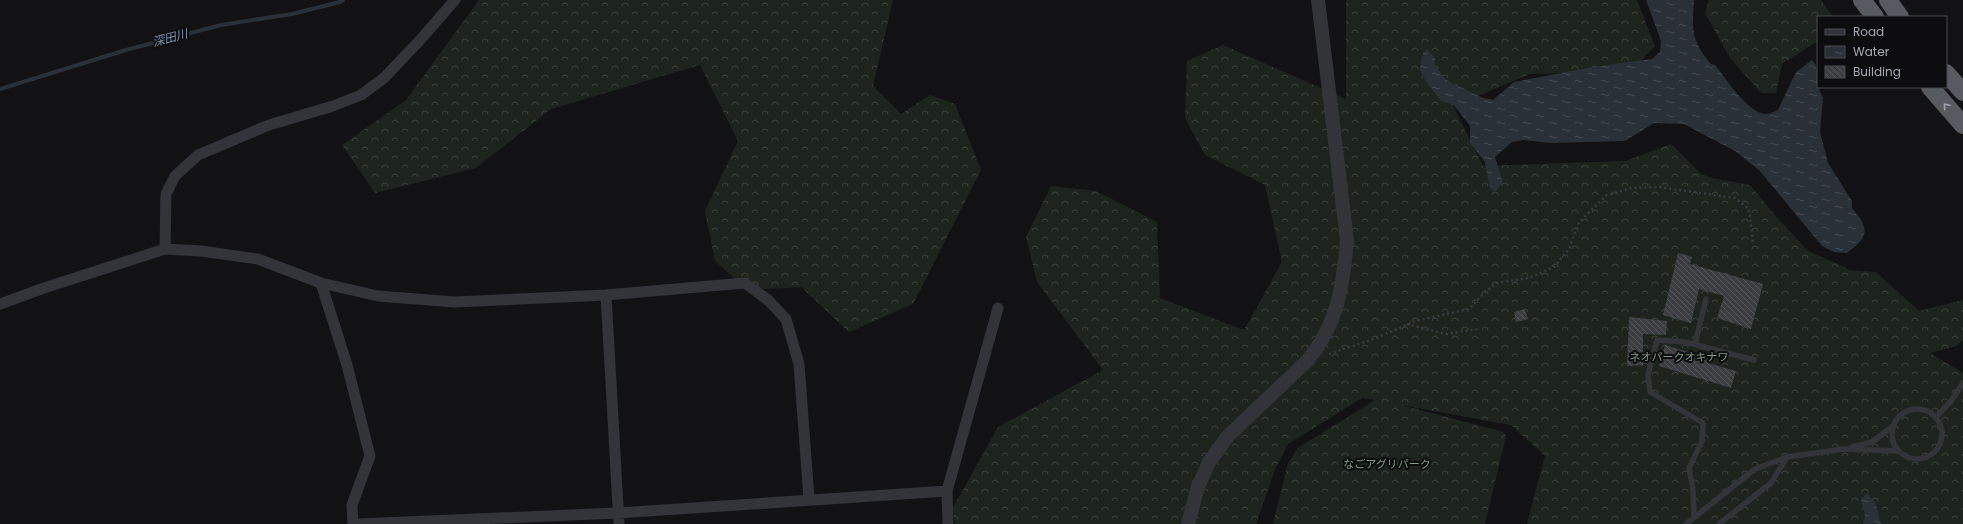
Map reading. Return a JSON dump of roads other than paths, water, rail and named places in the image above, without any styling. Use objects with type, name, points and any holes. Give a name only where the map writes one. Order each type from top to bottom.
[{"type":"highway","points":[[1862,0],[1874,16]]},
{"type":"highway","points":[[1888,0],[1899,16]]},
{"type":"highway","points":[[1947,74],[1963,92]]},
{"type":"highway","points":[[1931,88],[1963,125]]},
{"type":"street","points":[[165,249],[166,194],[175,176],[198,155],[268,125],[333,106],[361,95],[384,78],[455,0]]},
{"type":"street","points":[[1188,524],[1198,487],[1209,462],[1228,436],[1308,360],[1328,330],[1338,305],[1344,274],[1346,240],[1318,0]]},
{"type":"street","points":[[0,304],[44,288],[165,249],[202,251],[258,260],[321,283],[378,296],[454,302],[606,295],[745,283],[768,300],[786,318],[799,364],[809,499]]},
{"type":"street","points":[[321,283],[347,365],[370,456],[352,505],[353,524]]},
{"type":"street","points":[[606,295],[618,518]]},
{"type":"street","points":[[948,524],[948,491],[998,308]]},
{"type":"street","points":[[358,524],[618,518],[809,499],[948,491]]},
{"type":"lane","points":[[1695,344],[1706,299]]},
{"type":"lane","points":[[1694,517],[1689,468],[1702,440],[1703,423],[1650,392],[1648,375],[1657,340],[1695,344],[1754,360]]},
{"type":"lane","points":[[1936,417],[1951,401],[1963,383]]},
{"type":"lane","points":[[1686,524],[1755,469],[1787,457],[1844,449],[1872,442],[1894,425],[1901,415],[1915,408],[1923,409],[1936,417],[1941,424],[1943,433],[1941,442],[1934,452],[1923,458],[1914,459],[1899,451],[1844,449]]},
{"type":"lane","points":[[1894,425],[1892,436],[1899,451]]},
{"type":"lane","points":[[1720,524],[1771,483],[1787,457]]},
{"type":"water","points":[[1646,0],[1694,0],[1694,34],[1704,56],[1711,64],[1715,65],[1744,101],[1752,108],[1766,114],[1778,110],[1796,72],[1812,60],[1816,65],[1817,88],[1818,88],[1823,98],[1820,132],[1828,163],[1852,201],[1852,208],[1862,222],[1864,232],[1860,242],[1847,253],[1834,252],[1822,246],[1759,170],[1735,151],[1684,124],[1654,123],[1625,141],[1550,143],[1523,140],[1512,142],[1495,157],[1503,183],[1494,192],[1489,185],[1485,162],[1470,143],[1470,126],[1453,104],[1441,101],[1425,80],[1420,70],[1423,53],[1427,49],[1435,58],[1435,66],[1446,80],[1483,98],[1493,100],[1514,82],[1593,67],[1652,59],[1660,52],[1661,41]]},
{"type":"water","points":[[1867,493],[1876,504],[1882,524],[1863,524],[1865,515],[1861,499]]},
{"type":"waterway","name":"深田川","points":[[0,89],[126,50],[221,25],[292,14],[343,0]]},
{"type":"park label","name":"ネオパークオキナワ","points":[[1679,357]]},
{"type":"park label","name":"なごアグリパーク","points":[[1387,464]]}]
